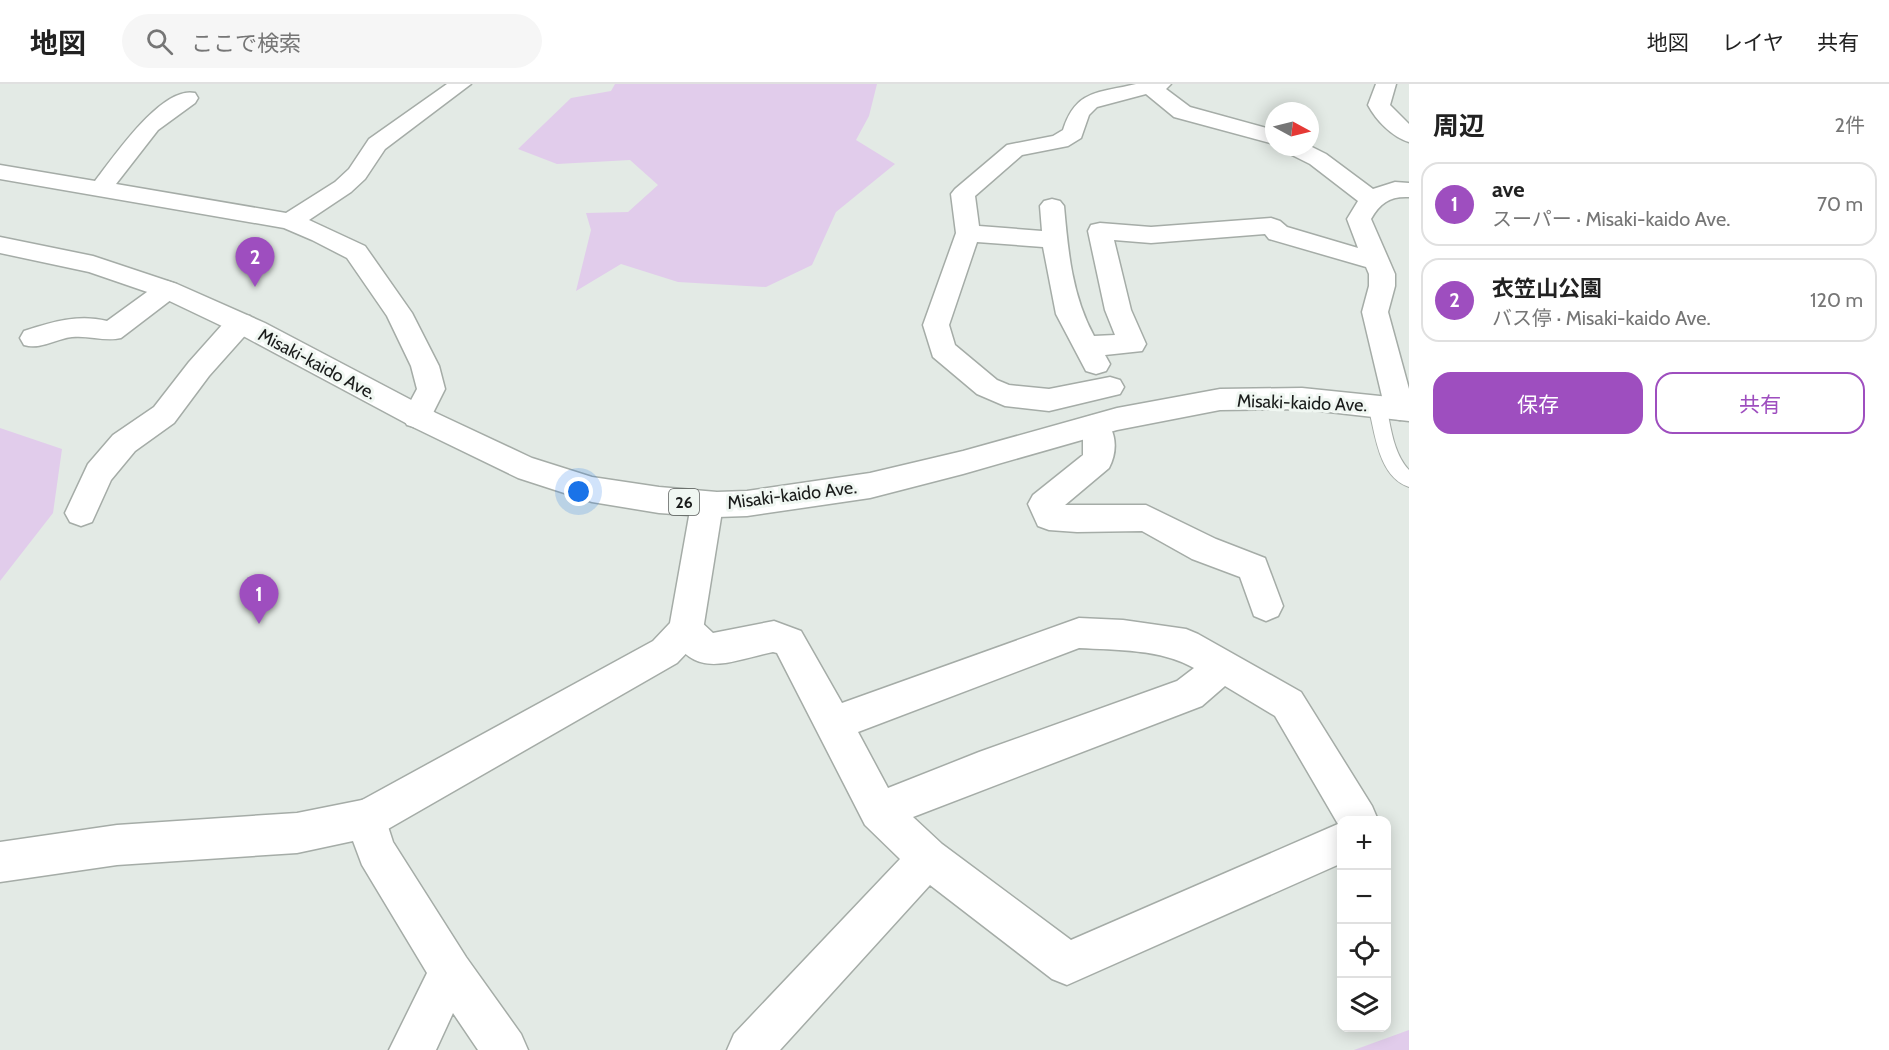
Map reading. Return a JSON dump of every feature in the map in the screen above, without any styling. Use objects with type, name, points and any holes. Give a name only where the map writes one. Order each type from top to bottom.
[{"type":"street","points":[[290,221],[343,187],[357,174],[377,144],[461,84]]},
{"type":"street","points":[[1386,84],[1379,105],[1384,114],[1409,135]]},
{"type":"street","points":[[1110,387],[1049,400],[1005,395],[987,387],[943,350],[936,325],[968,233],[963,194],[1015,150],[1060,141],[1072,133],[1079,114],[1089,102],[1157,86],[1182,112],[1265,135]]},
{"type":"street","points":[[100,190],[150,125],[187,98]]},
{"type":"street","points":[[1312,156],[1371,199]]},
{"type":"street","points":[[0,172],[290,221],[356,252],[399,313],[425,366],[431,389],[417,417]]},
{"type":"street","points":[[1395,408],[1375,312],[1382,286],[1382,273],[1359,219],[1371,199],[1395,189],[1409,190]]},
{"type":"street","points":[[1053,206],[1055,240],[1069,314],[1129,417]]},
{"type":"street","points":[[1086,346],[1132,344],[1118,310],[1100,231],[1151,235],[1271,226],[1278,233],[1376,261]]},
{"type":"street","points":[[968,233],[1055,240]]},
{"type":"street","name":"Misaki-kaido Ave.","points":[[0,244],[46,253],[121,273],[166,290],[240,323],[417,417],[530,471],[584,487],[630,496],[707,505],[776,500],[886,482],[1129,417],[1198,402],[1274,398],[1395,408]]},
{"type":"street","points":[[34,338],[66,327],[95,327],[111,331],[166,290]]},
{"type":"street","points":[[81,513],[99,473],[124,443],[164,415],[199,369],[240,323]]},
{"type":"street","points":[[1094,426],[1098,430],[1098,460],[1044,504],[1049,517],[1146,518],[1204,549],[1253,568],[1266,606]]},
{"type":"street","points":[[0,862],[117,845],[297,833],[367,819],[665,652],[686,630],[707,505]]},
{"type":"street","points":[[686,630],[706,650],[774,636],[789,642],[879,811],[928,858],[1067,964],[1337,844]]},
{"type":"street","points":[[834,724],[1078,633],[1123,635],[1186,645],[1288,704],[1356,816]]},
{"type":"street","points":[[879,811],[979,771],[1189,694],[1223,666]]},
{"type":"street","points":[[367,819],[376,851],[451,972],[505,1050]]},
{"type":"street","points":[[750,1050],[928,858]]},
{"type":"street","points":[[412,1050],[451,972]]},
{"type":"lane","points":[[1395,408],[1390,455],[1402,476],[1409,480]]},
{"type":"shaded area","points":[[615,84],[877,84],[869,116],[856,140],[895,164],[836,212],[812,265],[766,287],[678,282],[621,264],[576,291],[591,230],[586,213],[628,212],[658,185],[630,160],[557,164],[518,149],[571,98],[611,91]]},
{"type":"shaded area","points":[[0,428],[62,449],[53,513],[0,581]]},
{"type":"shaded area","points":[[1409,1030],[1409,1050],[1354,1050]]},
{"type":"place","name":"衣笠山公園","points":[[255,287]]},
{"type":"place","name":"ave","points":[[259,624]]}]
